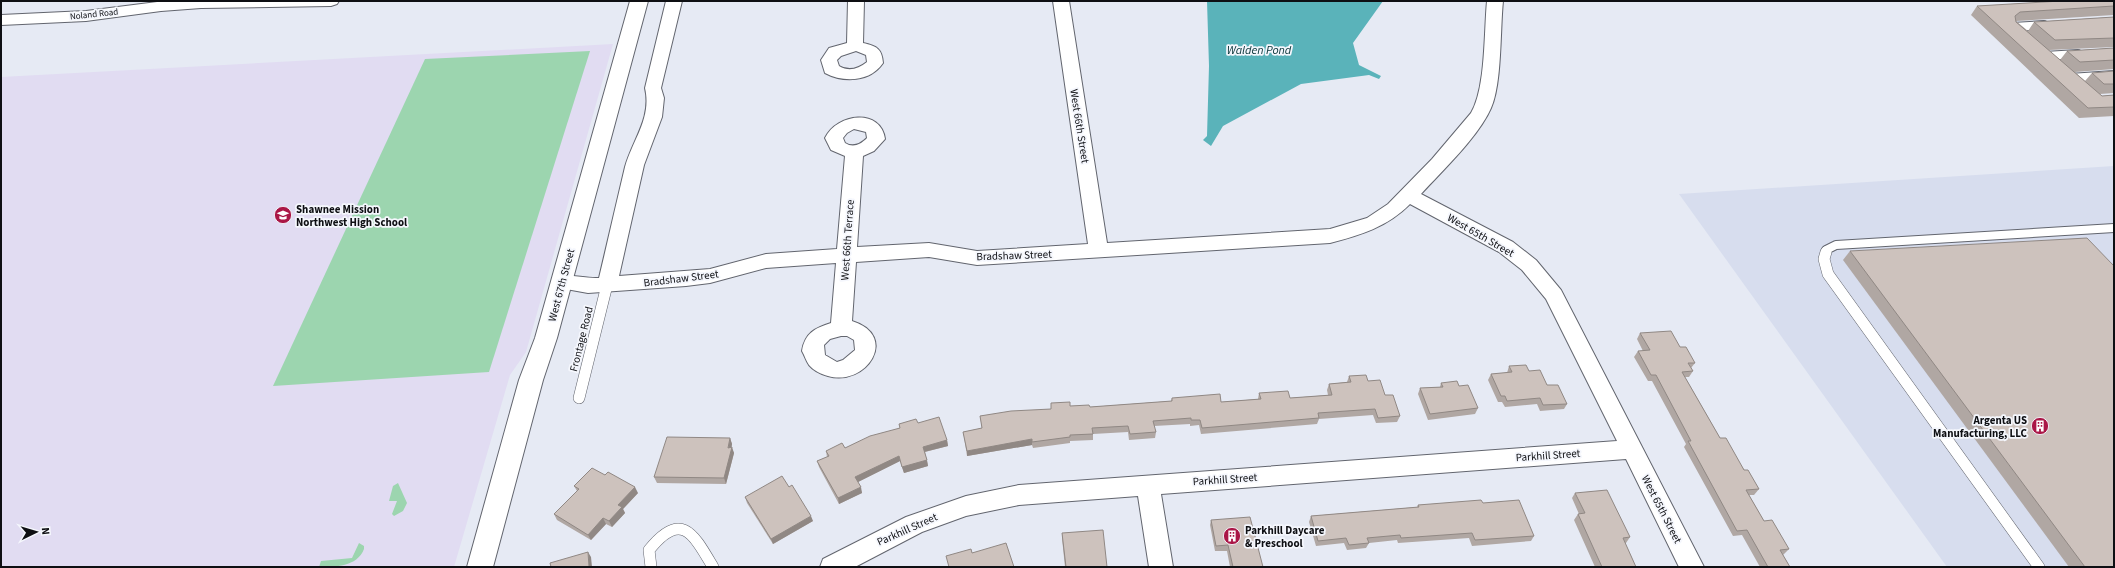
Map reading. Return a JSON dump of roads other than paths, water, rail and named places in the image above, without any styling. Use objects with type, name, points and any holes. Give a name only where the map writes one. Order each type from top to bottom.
[{"type":"street","name":"Noland Road","points":[[1,20],[86,16],[161,6],[201,3],[331,1]]},
{"type":"street","name":"West 67th Street","points":[[480,567],[531,380],[546,338],[562,282],[639,1]]},
{"type":"street","points":[[607,285],[640,146],[650,129],[657,99],[653,88],[674,1]]},
{"type":"street","points":[[855,46],[856,1]]},
{"type":"street","name":"West 66th Street","points":[[1061,1],[1099,251]]},
{"type":"street","points":[[1408,195],[1477,120],[1483,108],[1494,1]]},
{"type":"street","name":"West 66th Terrace","points":[[841,328],[854,152]]},
{"type":"street","name":"Bradshaw Street","points":[[562,282],[588,286],[702,277],[766,261],[929,250],[977,258],[1330,236],[1364,228],[1388,214],[1408,195]]},
{"type":"street","name":"West 65th Street","points":[[1408,195],[1506,247],[1529,264],[1554,296],[1692,567]]},
{"type":"street","name":"Parkhill Street","points":[[832,567],[914,524],[966,506],[1019,495],[1148,484],[1632,449]]},
{"type":"street","points":[[1148,484],[1161,567]]},
{"type":"lane","points":[[2024,37],[2013,27],[2052,25]]},
{"type":"lane","points":[[2055,65],[2042,53],[2083,53]]},
{"type":"lane","points":[[2080,87],[2067,76],[2114,75]]},
{"type":"lane","points":[[2039,567],[1828,274],[1824,259],[1826,250],[1836,245],[2114,228]]},
{"type":"lane","name":"Frontage Road","points":[[579,398],[607,285]]},
{"type":"lane","points":[[652,567],[649,550],[660,537],[677,528],[687,530],[695,536],[713,567]]},
{"type":"water","name":"Walden Pond","points":[[1207,1],[1383,1],[1353,43],[1359,65],[1381,76],[1379,79],[1369,75],[1301,84],[1223,126],[1211,146],[1203,140],[1207,136],[1209,66]]},
{"type":"place","name":"Shawnee Mission Northwest High School","points":[[283,215]]},
{"type":"place","name":"Argenta US Manufacturing, LLC","points":[[2040,426]]},
{"type":"place","name":"Parkhill Daycare & Preschool","points":[[1232,536]]}]
